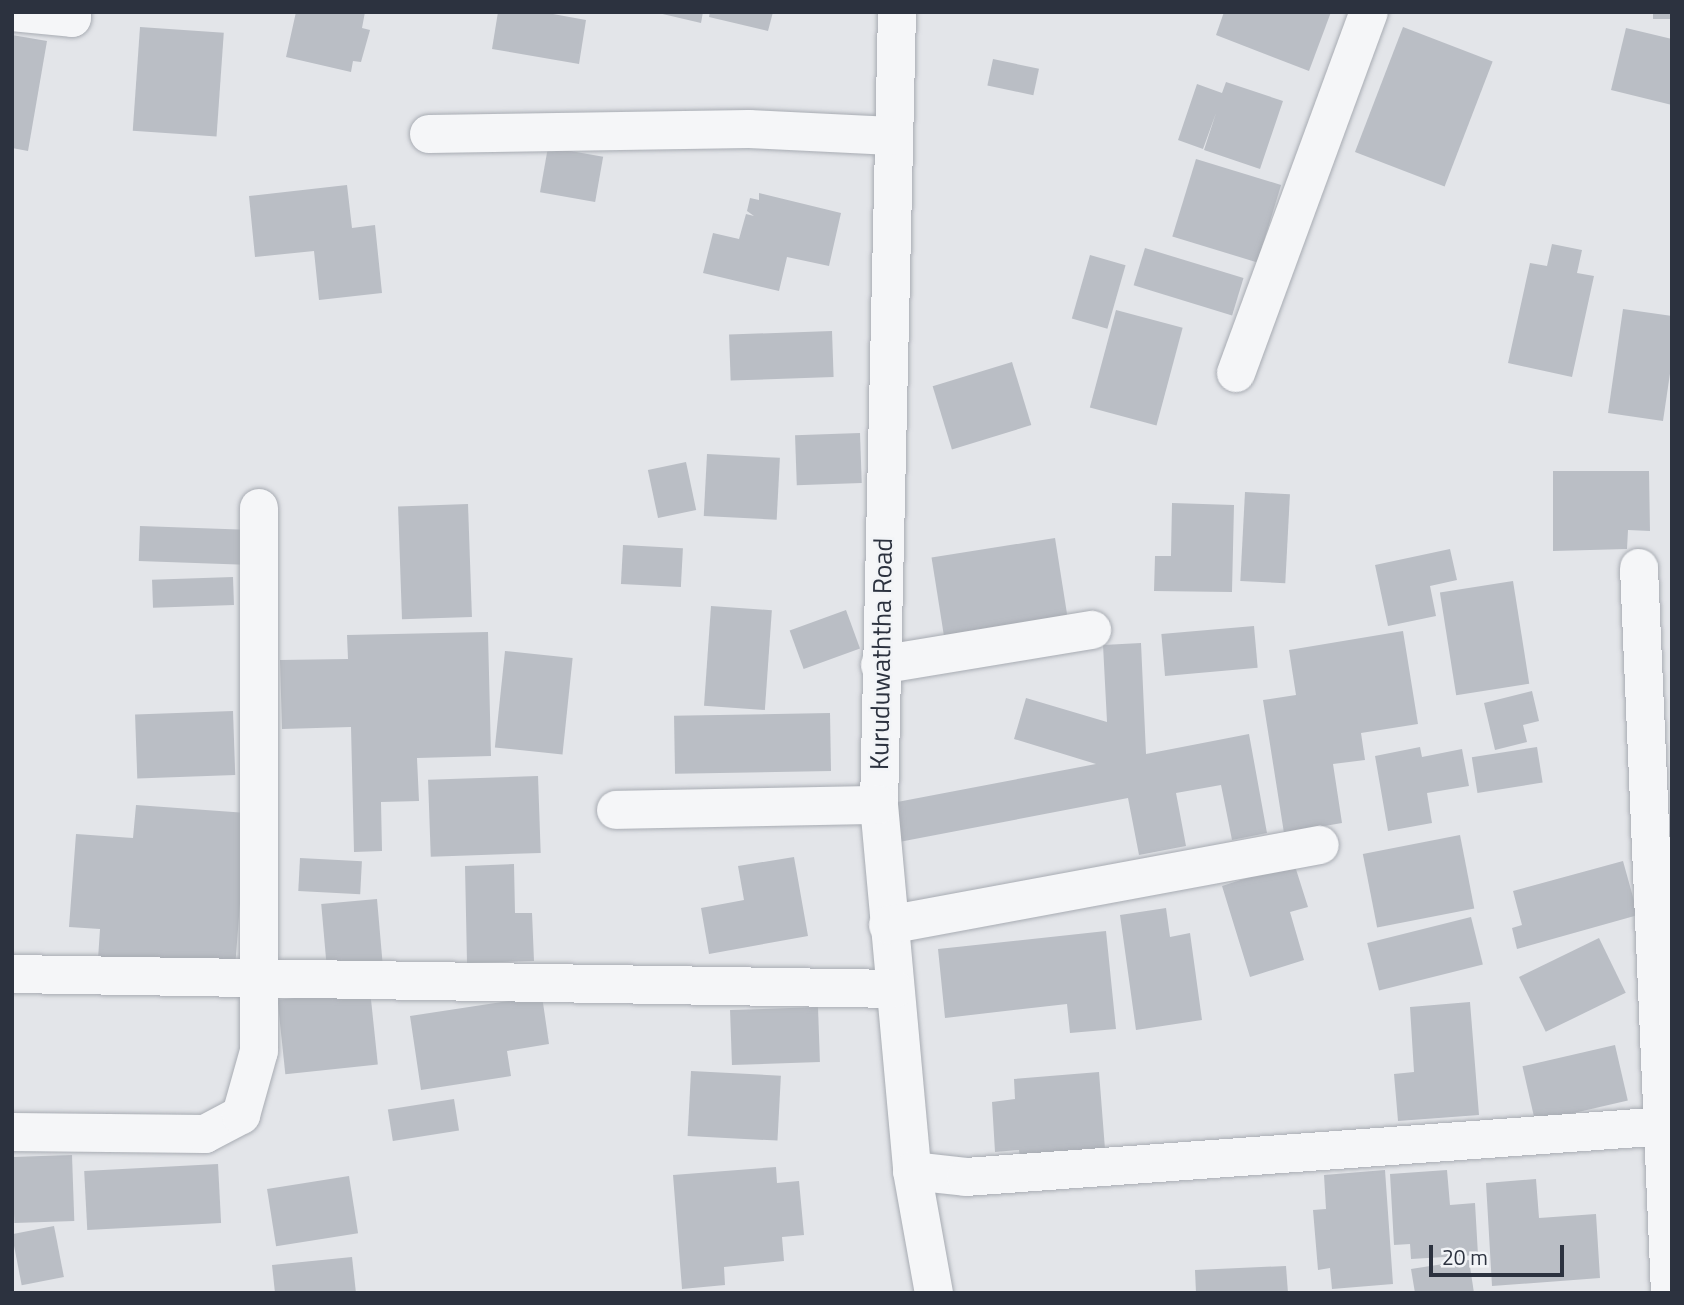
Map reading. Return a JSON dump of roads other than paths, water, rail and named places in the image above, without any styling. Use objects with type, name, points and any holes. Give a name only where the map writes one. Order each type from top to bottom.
[{"type":"street","points":[[12,12],[72,18],[72,12]]},
{"type":"street","name":"Kuruduwaththa Road","points":[[897,12],[892,136],[879,805],[912,1171],[933,1293]]},
{"type":"street","points":[[1236,373],[1369,12]]},
{"type":"street","points":[[429,134],[749,129],[892,136]]},
{"type":"street","points":[[12,1132],[205,1134],[241,1115],[259,1052],[256,981],[259,508]]},
{"type":"street","points":[[1639,568],[1665,1126],[1670,1293]]},
{"type":"street","points":[[880,665],[1092,630]]},
{"type":"street","points":[[616,810],[879,805]]},
{"type":"street","points":[[888,925],[1320,845]]},
{"type":"street","points":[[12,974],[256,981],[894,989]]},
{"type":"street","points":[[912,1171],[966,1177],[1665,1126]]}]
